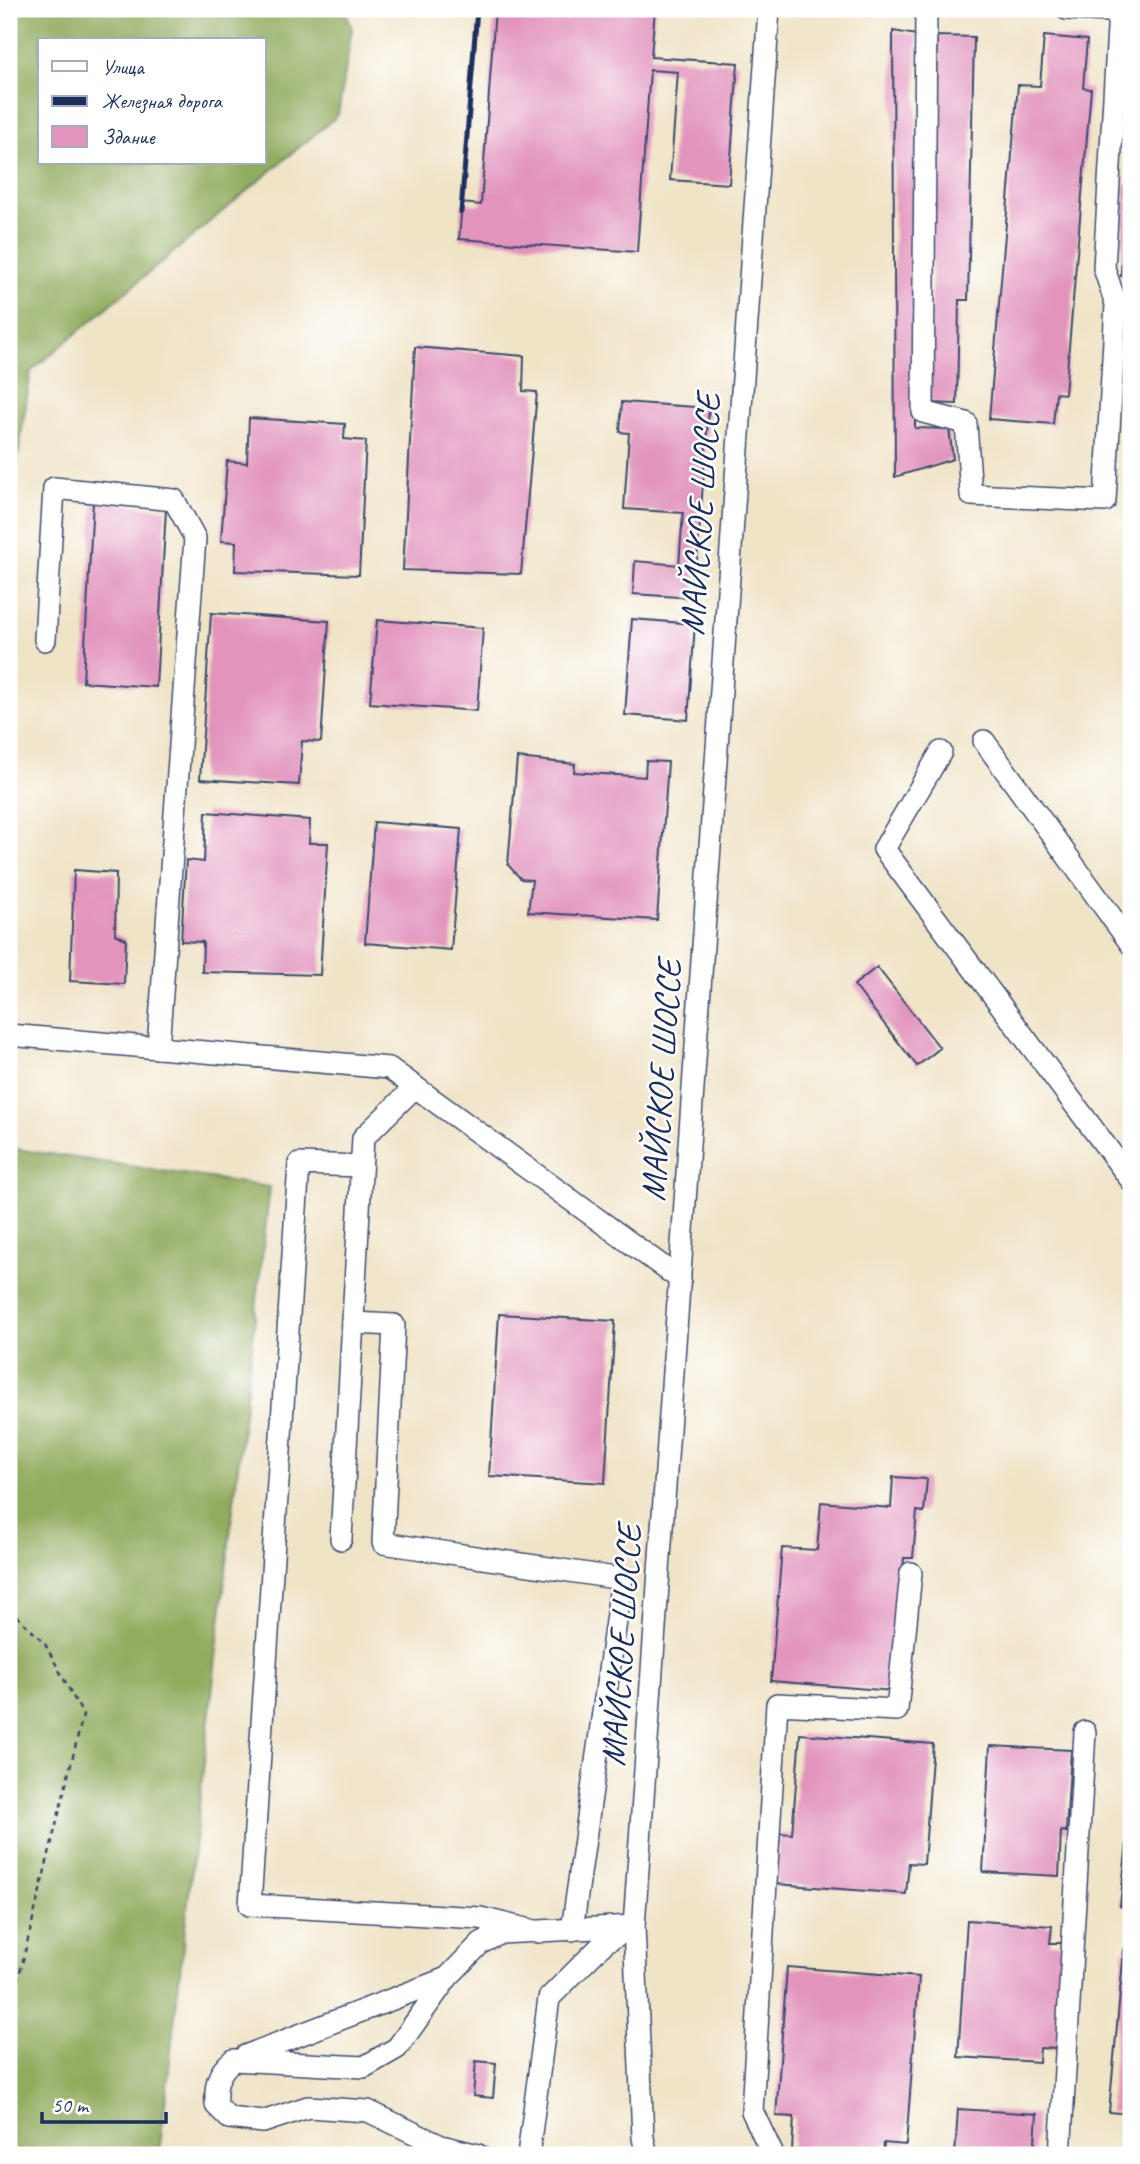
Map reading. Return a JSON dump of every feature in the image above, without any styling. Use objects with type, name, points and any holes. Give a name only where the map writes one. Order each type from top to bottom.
[{"type":"street","name":"МАЙСКОЕ ШОССЕ","points":[[646,2155],[643,2138],[634,1926],[769,9]]},
{"type":"street","points":[[926,9],[923,412],[966,423],[971,495],[1105,501],[1116,304],[1104,268],[1125,12],[1066,9]]},
{"type":"street","points":[[44,640],[54,488],[174,500],[195,538],[158,1048]]},
{"type":"street","points":[[984,741],[1131,944]]},
{"type":"street","points":[[941,752],[884,849],[1129,1173]]},
{"type":"street","points":[[9,1035],[389,1068],[680,1279]]},
{"type":"street","points":[[341,1539],[363,1138],[415,1087]]},
{"type":"street","points":[[361,1166],[299,1164],[250,1905],[480,1918],[539,1932]]},
{"type":"street","points":[[353,1323],[394,1325],[383,1543],[622,1579],[572,1930]]},
{"type":"street","points":[[774,2155],[752,2111],[777,1704],[897,1710],[911,1573]]},
{"type":"street","points":[[1060,2155],[1085,1732]]},
{"type":"street","points":[[233,2060],[364,2067],[397,2048],[447,1978],[481,1943],[501,1933],[634,1926]]},
{"type":"street","points":[[531,2155],[529,2148],[549,1998],[605,1942],[634,1926]]},
{"type":"street","points":[[447,1978],[233,2060],[222,2069],[215,2085],[216,2105],[229,2118],[263,2122],[308,2107],[368,2111],[441,2146],[478,2155]]},
{"type":"path","points":[[9,1609],[44,1642],[83,1715],[9,2017]]},
{"type":"green space","points":[[9,9],[345,9],[352,29],[338,115],[31,371],[9,514]]},
{"type":"green space","points":[[9,1148],[270,1187],[159,2155],[9,2155]]},
{"type":"building","points":[[495,9],[655,9],[651,57],[738,63],[729,184],[670,180],[678,72],[650,70],[637,252],[459,239],[462,203],[481,205]]},
{"type":"building","points":[[893,31],[917,35],[915,428],[949,429],[953,459],[895,477]]},
{"type":"building","points":[[937,36],[974,37],[968,300],[959,300],[957,404],[929,403]]},
{"type":"building","points":[[1044,36],[1087,40],[1083,88],[1091,89],[1065,394],[1056,393],[1053,424],[989,419],[1018,85],[1040,86]]},
{"type":"building","points":[[1125,184],[1131,184],[1131,277],[1121,276]]},
{"type":"building","points":[[415,347],[524,356],[523,391],[537,392],[521,574],[403,570]]},
{"type":"building","points":[[622,402],[709,408],[694,598],[633,594],[635,561],[679,565],[683,513],[624,509],[629,433],[620,432]]},
{"type":"building","points":[[249,418],[345,424],[344,439],[366,441],[359,575],[235,571],[236,542],[221,541],[227,461],[247,463]]},
{"type":"building","points":[[93,501],[166,509],[156,687],[83,682]]},
{"type":"building","points":[[211,613],[329,621],[321,742],[302,741],[299,785],[200,779]]},
{"type":"building","points":[[632,619],[695,624],[688,720],[625,715]]},
{"type":"building","points":[[377,620],[483,628],[477,711],[370,703]]},
{"type":"building","points":[[517,758],[575,764],[574,772],[645,777],[646,761],[668,762],[657,920],[528,912],[532,880],[521,879],[508,865]]},
{"type":"building","points":[[206,812],[310,820],[309,843],[328,843],[320,975],[202,972],[203,942],[181,941],[186,860],[204,862]]},
{"type":"building","points":[[374,822],[461,829],[451,950],[365,943]]},
{"type":"building","points":[[74,870],[116,873],[115,934],[126,939],[124,984],[70,981]]},
{"type":"building","points":[[877,967],[940,1048],[917,1066],[854,985]]},
{"type":"building","points":[[499,1314],[615,1321],[605,1483],[489,1476]]},
{"type":"building","points":[[893,1477],[927,1479],[924,1512],[917,1511],[913,1558],[904,1558],[893,1691],[771,1681],[782,1548],[817,1550],[821,1502],[891,1508]]},
{"type":"building","points":[[800,1734],[933,1744],[924,1864],[909,1863],[906,1894],[776,1884],[780,1833],[792,1834]]},
{"type":"building","points":[[990,1746],[1071,1750],[1066,1832],[1061,1831],[1059,1876],[983,1872]]},
{"type":"building","points":[[1131,1823],[1131,1908],[1120,1906]]},
{"type":"building","points":[[967,1920],[1052,1926],[1050,1943],[1064,1943],[1057,2049],[1040,2048],[1039,2062],[958,2057]]},
{"type":"building","points":[[1124,1949],[1131,1950],[1131,2114],[1109,2112]]},
{"type":"building","points":[[787,1967],[919,1977],[906,2145],[884,2143],[883,2155],[792,2150],[794,2117],[776,2116]]},
{"type":"building","points":[[476,2061],[496,2063],[493,2098],[473,2096]]},
{"type":"building","points":[[958,2109],[1037,2114],[1034,2155],[955,2155]]},
{"type":"railway","points":[[461,212],[477,9]]}]
